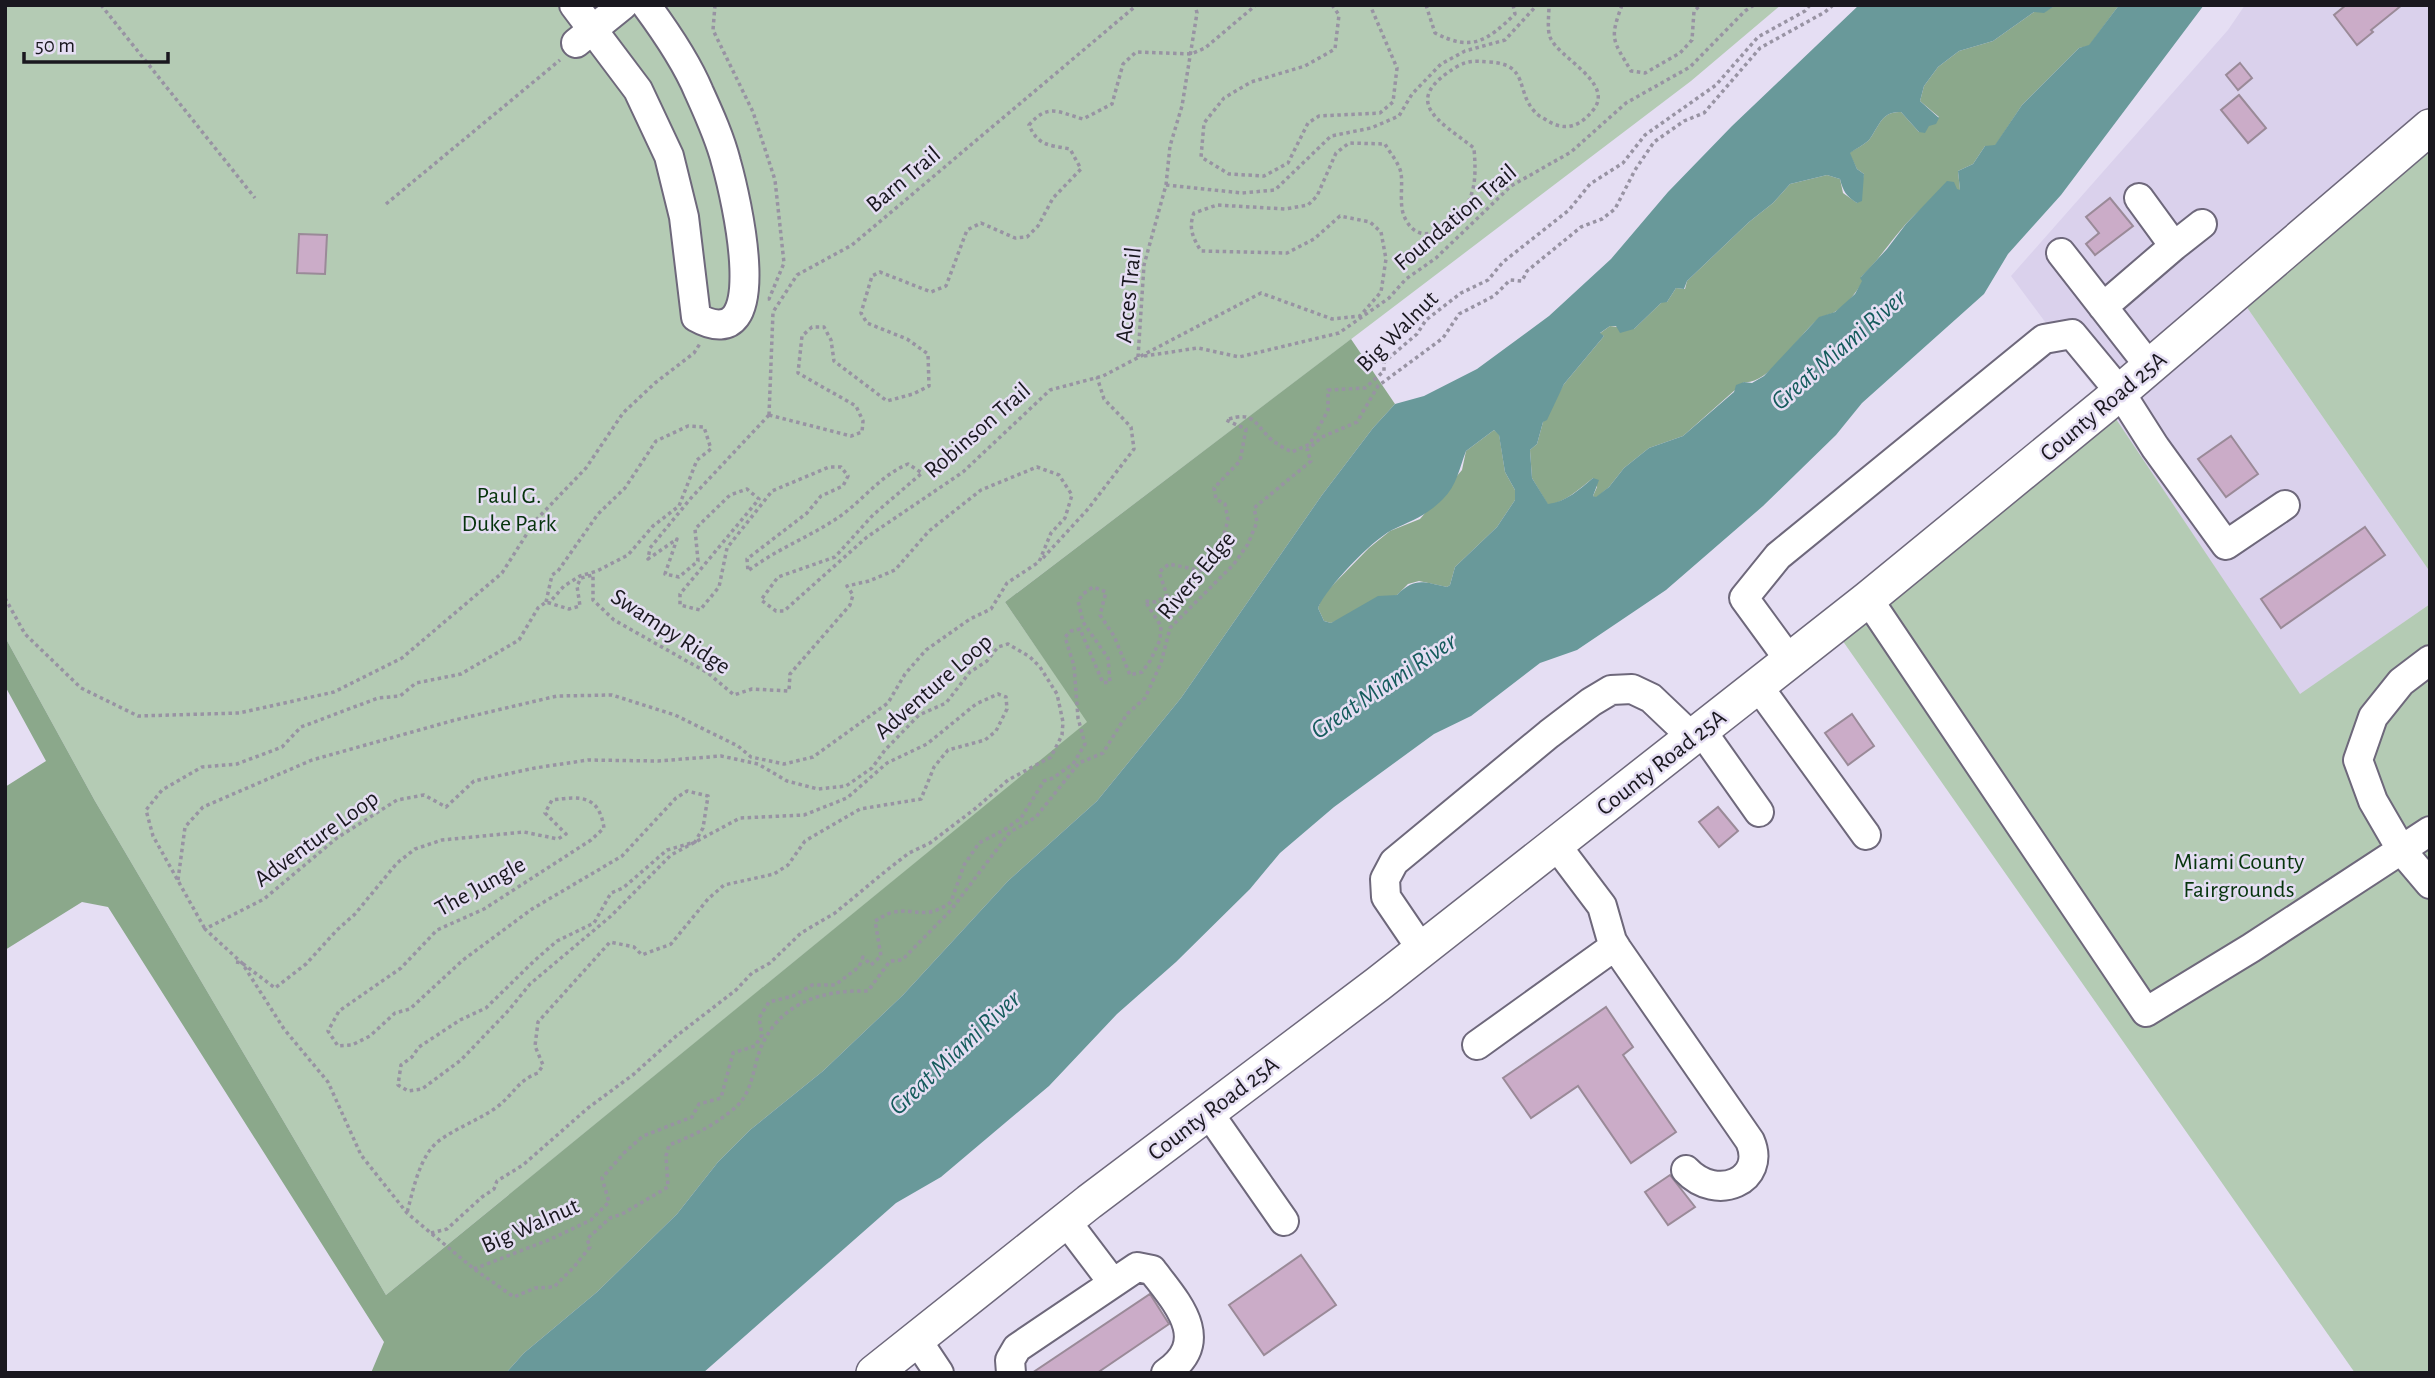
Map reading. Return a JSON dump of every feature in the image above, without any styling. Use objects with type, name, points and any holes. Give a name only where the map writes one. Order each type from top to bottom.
[{"type":"main road","name":"County Road 25A","points":[[874,1373],[1066,1221],[1422,950],[1868,599],[2150,367],[2430,127]]},
{"type":"street","points":[[574,5],[585,36],[638,90],[668,156],[684,217],[696,317],[712,326],[727,324],[737,316],[744,298],[743,238],[726,160],[699,90],[646,5]]},
{"type":"street","points":[[585,36],[623,5]]},
{"type":"street","points":[[2138,198],[2174,246]]},
{"type":"street","points":[[2103,307],[2202,224]]},
{"type":"street","points":[[2061,253],[2150,367]]},
{"type":"street","points":[[1790,661],[1744,598],[1778,556],[2044,339],[2072,334],[2120,392],[2155,447],[2226,545],[2285,505]]},
{"type":"street","points":[[1868,599],[2146,1012],[2251,948],[2430,831]]},
{"type":"street","points":[[2430,660],[2401,682],[2374,717],[2358,760],[2373,801],[2402,851],[2430,884]]},
{"type":"street","points":[[1758,686],[1866,835]]},
{"type":"street","points":[[1422,950],[1386,897],[1384,879],[1394,862],[1560,726],[1611,690],[1632,689],[1651,698],[1696,734],[1759,811]]},
{"type":"street","points":[[1556,845],[1602,906],[1615,946],[1750,1141],[1754,1151],[1750,1167],[1740,1181],[1724,1187],[1706,1185],[1686,1170]]},
{"type":"street","points":[[1477,1045],[1615,946]]},
{"type":"street","points":[[1208,1112],[1284,1222]]},
{"type":"street","points":[[1066,1221],[1113,1283]]},
{"type":"street","points":[[1011,1373],[1010,1360],[1017,1348],[1137,1267],[1152,1270],[1182,1308],[1188,1324],[1189,1346],[1175,1366],[1166,1373]]},
{"type":"street","points":[[917,1340],[939,1373]]},
{"type":"path","points":[[101,5],[255,198]]},
{"type":"path","points":[[715,5],[713,30],[753,111],[775,180],[785,263],[769,299],[744,298]]},
{"type":"path","name":"Barn Trail","points":[[769,415],[773,312],[797,275],[852,245],[1137,5]]},
{"type":"path","name":"Acces Trail","points":[[1140,356],[1139,327],[1144,265],[1166,185],[1170,146],[1182,106],[1197,13],[1195,5]]},
{"type":"path","points":[[769,415],[851,436],[862,432],[863,421],[856,406],[798,373],[802,336],[812,327],[824,327],[831,340],[834,361],[887,401],[913,394],[929,386],[928,354],[907,339],[867,323],[861,313],[872,276],[880,272],[931,292],[946,286],[967,230],[981,223],[1015,238],[1027,237],[1038,226],[1053,198],[1081,169],[1070,149],[1041,143],[1034,136],[1029,125],[1039,114],[1049,110],[1083,120],[1112,104],[1123,64],[1136,52],[1191,54],[1205,48],[1256,5]]},
{"type":"path","points":[[1332,5],[1339,15],[1335,49],[1305,66],[1251,82],[1224,98],[1204,123],[1201,157],[1229,174],[1264,176],[1288,163],[1308,123],[1319,116],[1380,113],[1393,102],[1398,68],[1370,5]]},
{"type":"path","points":[[1426,5],[1435,33],[1453,42],[1481,42],[1497,32],[1515,13],[1513,5]]},
{"type":"path","points":[[1166,185],[1242,193],[1275,190],[1331,136],[1371,128],[1399,117],[1412,94],[1441,64],[1465,51],[1505,40],[1537,5]]},
{"type":"path","name":"Robinson Trail","points":[[769,415],[691,498],[650,548],[648,559],[677,539],[665,574],[679,577],[698,561],[695,529],[730,495],[747,489],[759,499],[680,594],[680,605],[700,610],[719,587],[727,548],[772,491],[829,467],[841,467],[848,476],[843,486],[821,496],[807,513],[747,559],[748,572],[770,554],[836,519],[894,470],[908,464],[922,473],[873,515],[835,557],[778,577],[761,600],[776,611],[784,611],[867,537],[962,472],[1049,390],[1096,378],[1261,293],[1332,319],[1360,316],[1381,292],[1386,259],[1381,232],[1370,222],[1340,216],[1314,239],[1287,253],[1201,251],[1193,238],[1191,223],[1194,213],[1217,205],[1285,209],[1308,205],[1317,196],[1336,153],[1349,143],[1385,145],[1401,170],[1403,215],[1413,230],[1426,234],[1442,231],[1463,211],[1476,181],[1474,148],[1436,118],[1427,105],[1429,90],[1440,77],[1467,61],[1504,62],[1515,71],[1535,112],[1559,128],[1574,127],[1595,108],[1598,93],[1590,78],[1556,48],[1549,36],[1549,5]]},
{"type":"path","points":[[1622,5],[1613,29],[1616,45],[1631,71],[1645,73],[1681,53],[1692,40],[1694,11],[1701,5]]},
{"type":"path","name":"Foundation Trail","points":[[1140,356],[1198,348],[1239,357],[1339,333],[1389,298],[1406,279],[1436,258],[1511,186],[1571,152],[1626,103],[1690,67],[1754,5]]},
{"type":"path","name":"Big Walnut","points":[[474,1269],[591,1220],[609,1202],[602,1178],[624,1153],[643,1136],[692,1117],[699,1104],[721,1098],[733,1053],[755,1046],[762,1035],[759,1018],[769,1002],[793,996],[812,985],[835,985],[859,967],[863,957],[871,965],[881,956],[875,921],[890,913],[906,911],[926,914],[951,902],[964,865],[979,844],[1021,818],[1044,781],[1073,764],[1085,744],[1078,718],[1074,666],[1065,637],[1071,631],[1080,629],[1103,683],[1111,682],[1108,658],[1083,622],[1078,601],[1083,594],[1093,587],[1106,592],[1100,615],[1114,636],[1130,675],[1142,672],[1160,640],[1161,626],[1145,601],[1156,602],[1167,594],[1159,572],[1169,564],[1203,571],[1217,559],[1228,520],[1225,504],[1216,499],[1214,488],[1240,461],[1246,429],[1226,420],[1240,415],[1254,419],[1273,442],[1292,452],[1310,444],[1328,410],[1328,390],[1364,388],[1384,371],[1384,362],[1417,334],[1426,320],[1461,293],[1488,281],[1503,262],[1569,210],[1590,184],[1623,163],[1644,135],[1716,85],[1758,37],[1805,11],[1810,5]]},
{"type":"path","name":"Rivers Edge","points":[[474,1269],[514,1297],[527,1294],[535,1288],[554,1287],[590,1247],[587,1239],[610,1218],[622,1214],[668,1187],[666,1156],[669,1145],[696,1135],[739,1104],[753,1080],[764,1041],[783,1016],[807,998],[846,990],[868,991],[890,961],[902,960],[951,910],[1010,832],[1036,817],[1079,763],[1103,753],[1127,714],[1145,698],[1161,663],[1170,628],[1234,564],[1248,544],[1257,522],[1254,508],[1311,461],[1307,450],[1322,437],[1357,422],[1378,386],[1443,338],[1459,314],[1494,296],[1510,280],[1522,281],[1527,271],[1581,227],[1602,219],[1615,209],[1635,170],[1654,142],[1684,121],[1704,113],[1760,48],[1833,5]]},
{"type":"path","points":[[386,204],[550,70],[585,36]]},
{"type":"path","points":[[5,598],[25,634],[81,688],[138,716],[239,713],[334,692],[402,658],[502,573],[535,521],[586,468],[622,412],[694,353],[712,326]]},
{"type":"path","points":[[178,880],[185,828],[203,807],[312,760],[455,720],[557,696],[612,695],[675,715],[738,746],[751,757],[784,764],[813,757],[888,702],[905,674],[926,650],[970,619],[991,609],[1007,583],[1039,562],[1088,509],[1133,449],[1131,428],[1104,399],[1096,378]]},
{"type":"path","points":[[474,1269],[407,1213],[360,1154],[328,1082],[284,1029],[242,963],[205,929],[153,836],[146,810],[162,790],[202,767],[237,764],[282,747],[301,727],[378,698],[400,696],[415,683],[461,674],[519,640],[538,608],[547,602],[564,586],[628,555],[653,526],[679,506],[697,460],[710,449],[704,427],[688,426],[656,441],[625,488],[598,514],[558,571],[552,575],[547,602]]},
{"type":"path","name":"Swampy Ridge","points":[[547,602],[569,609],[580,606],[577,586],[581,578],[593,575],[593,600],[614,620],[708,673],[734,695],[751,689],[789,691],[790,674],[850,605],[853,595],[847,586],[869,581],[895,570],[929,531],[981,490],[1037,467],[1059,475],[1072,495],[1065,518],[1051,533],[1039,562]]},
{"type":"path","name":"Adventure Loop","points":[[205,929],[264,899],[337,838],[397,800],[424,794],[446,807],[474,781],[588,760],[658,761],[721,756],[758,764],[787,781],[818,789],[846,786],[872,768],[885,750],[919,715],[946,703],[971,672],[986,661],[998,647],[1008,644],[1030,657],[1040,667],[1056,694],[1063,722],[1062,735],[1051,757],[1008,780],[930,843],[909,853],[835,913],[801,933],[770,963],[752,973],[727,997],[634,1074],[588,1108],[523,1165],[498,1181],[494,1189],[447,1229],[431,1233]]},
{"type":"path","points":[[407,1213],[417,1173],[438,1141],[494,1109],[524,1078],[538,1073],[543,1065],[535,1046],[538,1022],[610,942],[634,947],[642,955],[671,944],[708,899],[724,885],[774,874],[788,865],[805,841],[860,809],[921,799],[934,767],[948,750],[985,740],[996,731],[1007,709],[1006,697],[998,694],[976,704],[927,744],[887,762],[847,799],[804,815],[740,818],[671,855],[611,916],[530,984],[461,1060],[422,1088],[408,1091],[398,1085],[401,1065],[412,1057],[419,1047],[460,1020],[486,1008],[557,941],[594,923],[611,892],[623,888],[667,849],[695,842]]},
{"type":"path","name":"The Jungle","points":[[236,962],[242,963],[275,988],[306,964],[355,914],[397,863],[415,849],[443,840],[524,832],[558,839],[566,834],[545,813],[552,800],[578,797],[592,802],[602,814],[604,828],[592,840],[484,909],[437,930],[401,968],[339,1011],[328,1031],[338,1046],[352,1045],[370,1036],[395,1013],[410,1009],[463,960],[532,909],[622,856],[676,797],[687,791],[708,796],[703,828],[695,842]]},
{"type":"shaded area","points":[[2056,5],[2119,5],[2089,46],[2079,48],[2022,105],[1995,146],[1985,146],[1973,164],[1958,171],[1960,190],[1929,202],[1905,225],[1861,277],[1863,281],[1846,303],[1833,313],[1818,319],[1763,376],[1744,382],[1683,436],[1649,448],[1624,468],[1596,498],[1593,496],[1597,487],[1593,478],[1566,498],[1548,505],[1532,478],[1530,450],[1537,444],[1543,422],[1564,384],[1604,336],[1599,334],[1610,326],[1634,329],[1662,302],[1667,302],[1676,288],[1685,289],[1687,281],[1773,203],[1790,184],[1827,175],[1840,179],[1843,193],[1857,203],[1864,174],[1857,169],[1849,153],[1869,140],[1885,117],[1901,112],[1919,132],[1939,117],[1920,101],[1924,86],[1938,67],[1959,51],[1993,41],[2034,12],[2044,12]]},
{"type":"shaded area","points":[[2245,5],[2430,5],[2430,127],[2237,293],[2430,572],[2430,604],[2300,695],[2106,404],[2011,276],[2228,30]]},
{"type":"shaded area","points":[[1351,339],[1395,404],[1373,428],[1322,495],[1181,698],[1097,801],[1008,881],[903,995],[823,1071],[750,1130],[718,1162],[677,1214],[597,1292],[524,1353],[506,1373],[371,1373],[384,1342],[108,907],[82,902],[5,950],[5,787],[46,761],[5,686],[5,637],[95,801],[386,1295],[1087,722],[1005,602]]},
{"type":"shaded area","points":[[1494,430],[1499,434],[1505,472],[1515,490],[1515,500],[1497,527],[1455,567],[1450,585],[1447,587],[1419,581],[1408,584],[1397,595],[1331,623],[1324,621],[1318,608],[1323,595],[1369,548],[1390,531],[1420,519],[1462,470],[1466,451]]},
{"type":"green space","name":"Paul G. Duke Park","points":[[5,5],[1781,5],[1691,81],[1005,602],[1088,722],[386,1295],[95,801],[5,637]]},
{"type":"green space","points":[[2430,127],[2430,572],[2237,293]]},
{"type":"green space","name":"Miami County Fairgrounds","points":[[2106,404],[2300,694],[2430,604],[2430,1373],[2355,1373],[1833,627]]},
{"type":"water","name":"Great Miami River","points":[[1859,5],[2056,5],[2044,13],[2034,12],[1993,41],[1959,51],[1938,67],[1924,86],[1920,101],[1939,118],[1925,133],[1919,132],[1901,112],[1889,114],[1881,121],[1869,140],[1850,153],[1857,169],[1864,174],[1862,201],[1857,203],[1845,193],[1840,179],[1827,175],[1790,184],[1773,203],[1687,281],[1684,289],[1676,288],[1667,302],[1661,303],[1634,329],[1620,333],[1616,326],[1610,326],[1600,333],[1604,336],[1564,384],[1547,420],[1543,422],[1537,444],[1530,450],[1532,478],[1548,504],[1567,498],[1593,478],[1599,480],[1593,496],[1596,497],[1609,487],[1624,468],[1649,448],[1683,436],[1734,392],[1736,385],[1752,383],[1764,376],[1819,317],[1835,312],[1855,294],[1862,281],[1860,278],[1947,181],[1954,182],[1960,190],[1958,171],[1973,164],[1985,146],[1995,145],[2022,105],[2079,48],[2089,45],[2119,5],[2204,5],[2061,195],[2008,254],[1984,294],[1862,403],[1836,435],[1763,506],[1666,590],[1577,650],[1540,663],[1471,716],[1434,734],[1334,807],[1280,853],[1250,889],[1176,962],[1117,1014],[1049,1086],[941,1177],[896,1203],[703,1373],[506,1373],[524,1353],[597,1292],[677,1214],[718,1162],[750,1130],[823,1071],[903,995],[1008,881],[1097,801],[1181,698],[1322,495],[1373,428],[1395,404],[1424,396],[1477,369],[1549,316],[1611,259],[1668,192],[1732,126]],"holes":[[[1494,430],[1499,435],[1505,472],[1515,490],[1515,500],[1497,527],[1455,567],[1450,585],[1447,587],[1414,583],[1397,595],[1378,596],[1331,623],[1324,621],[1318,608],[1350,565],[1383,535],[1418,518],[1443,499],[1452,488],[1466,451]]]},
{"type":"building","points":[[2346,5],[2402,5],[2357,45],[2334,15]]},
{"type":"building","points":[[2240,63],[2252,78],[2238,90],[2226,75]]},
{"type":"building","points":[[2239,95],[2266,128],[2248,143],[2221,110]]},
{"type":"building","points":[[2110,198],[2133,226],[2095,255],[2086,244],[2099,233],[2086,217]]},
{"type":"building","points":[[299,234],[327,235],[325,274],[297,273]]},
{"type":"building","points":[[2231,436],[2258,474],[2226,497],[2198,459]]},
{"type":"building","points":[[2365,527],[2385,555],[2281,628],[2261,599]]},
{"type":"building","points":[[1852,714],[1874,746],[1848,765],[1825,733]]},
{"type":"building","points":[[1718,807],[1738,831],[1719,847],[1699,822]]},
{"type":"building","points":[[1606,1007],[1633,1047],[1623,1055],[1676,1132],[1631,1163],[1578,1086],[1531,1118],[1503,1078]]},
{"type":"building","points":[[1670,1175],[1695,1207],[1668,1225],[1645,1192]]},
{"type":"building","points":[[1301,1255],[1336,1305],[1264,1355],[1229,1305]]},
{"type":"building","points":[[1150,1294],[1169,1324],[1097,1373],[1032,1373]]}]
